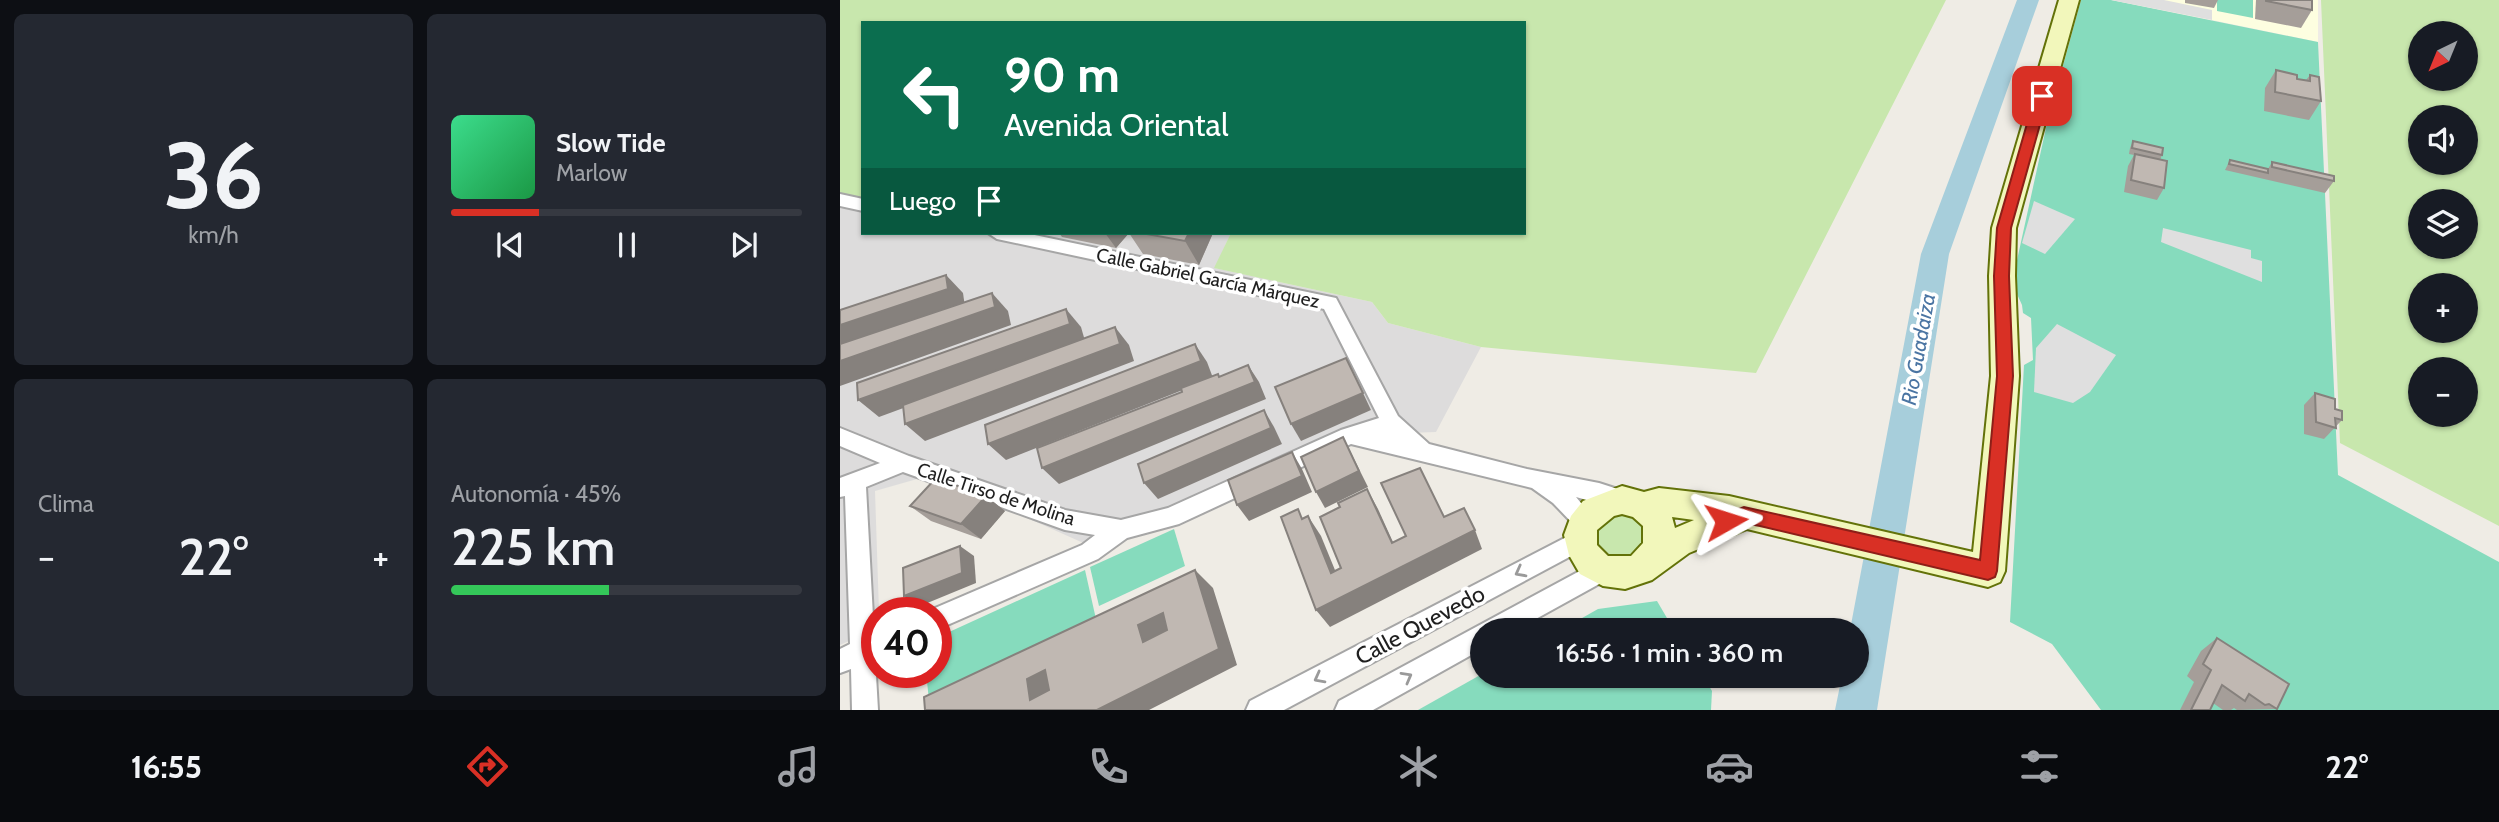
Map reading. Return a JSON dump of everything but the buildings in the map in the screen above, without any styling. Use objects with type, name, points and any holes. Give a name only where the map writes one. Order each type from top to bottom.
[{"type":"street","points":[[1582,530],[1600,505],[1659,502],[1728,510],[1988,571],[2005,376],[2002,276],[2004,228],[2069,0]]},
{"type":"street","points":[[840,200],[861,205]]},
{"type":"street","name":"Calle Gabriel García Márquez","points":[[1007,235],[1330,303],[1391,422]]},
{"type":"street","points":[[1391,422],[1421,449]]},
{"type":"street","name":"Calle Tirso de Molina","points":[[840,437],[903,463],[1065,520],[1121,530],[1171,517],[1348,436],[1391,422]]},
{"type":"street","points":[[1348,436],[1421,449],[1531,479],[1594,489],[1633,503],[1658,521],[1661,541],[1652,560]]},
{"type":"street","points":[[863,597],[848,485],[903,463]]},
{"type":"street","points":[[1531,479],[1561,496],[1582,530],[1587,558],[1602,570],[1629,573],[1677,542],[1744,515]]},
{"type":"street","points":[[952,612],[1090,552],[1121,530]]},
{"type":"street","name":"Calle Quevedo","points":[[1259,710],[1582,530]]},
{"type":"street","name":"Calle Quevedo","points":[[1515,618],[1602,570]]},
{"type":"street","name":"Calle Quevedo","points":[[1348,710],[1470,643]]},
{"type":"street","points":[[840,661],[861,652]]},
{"type":"street","points":[[865,710],[867,688]]},
{"type":"shaded area","points":[[2111,0],[2318,0],[2318,42],[2212,20]]},
{"type":"shaded area","points":[[2111,0],[2164,0],[2212,10],[2212,20]]},
{"type":"shaded area","points":[[840,193],[861,198],[861,235],[1230,235],[1215,268],[1372,302],[1388,323],[1481,347],[1436,432],[1379,434],[1097,549],[931,475],[875,491],[879,597],[861,597],[861,635],[840,645]]},
{"type":"shaded area","points":[[2034,201],[2075,219],[2045,254],[2022,243]]},
{"type":"shaded area","points":[[2163,228],[2251,250],[2251,258],[2262,261],[2262,282],[2161,242]]},
{"type":"shaded area","points":[[2057,324],[2116,355],[2090,392],[2073,403],[2034,392],[2036,348]]},
{"type":"green space","points":[[840,0],[1946,0],[1756,373],[1481,347],[1388,323],[1372,302],[1214,268],[1230,235],[1526,235],[1526,21],[861,21],[861,198],[840,193]]},
{"type":"green space","points":[[2081,0],[2111,0],[2318,42],[2338,475],[2499,562],[2499,710],[2101,710],[2052,644],[2010,622],[2024,365],[2033,360],[2031,318],[2023,313],[2012,283],[2046,128]]},
{"type":"green space","points":[[2217,0],[2253,0],[2253,18],[2217,11]]},
{"type":"green space","points":[[2321,0],[2499,0],[2499,526],[2340,443]]},
{"type":"green space","points":[[1616,510],[1642,516],[1649,547],[1618,563],[1595,550],[1595,525]]},
{"type":"green space","points":[[1174,529],[1185,566],[1099,606],[1090,567]]},
{"type":"green space","points":[[1085,570],[1100,637],[930,710],[928,688],[952,688],[952,631]]},
{"type":"green space","points":[[1657,601],[1667,618],[1582,618],[1598,609]]},
{"type":"green space","points":[[1470,681],[1470,688],[1710,688],[1712,691],[1711,710],[1418,710]]},
{"type":"waterway","name":"Rio Guadaiza","points":[[1856,710],[1935,254],[2028,0]]},
{"type":"route","points":[[1726,521],[1744,515],[1760,518],[1988,571],[2005,376],[2002,276],[2004,228],[2042,96]]}]
